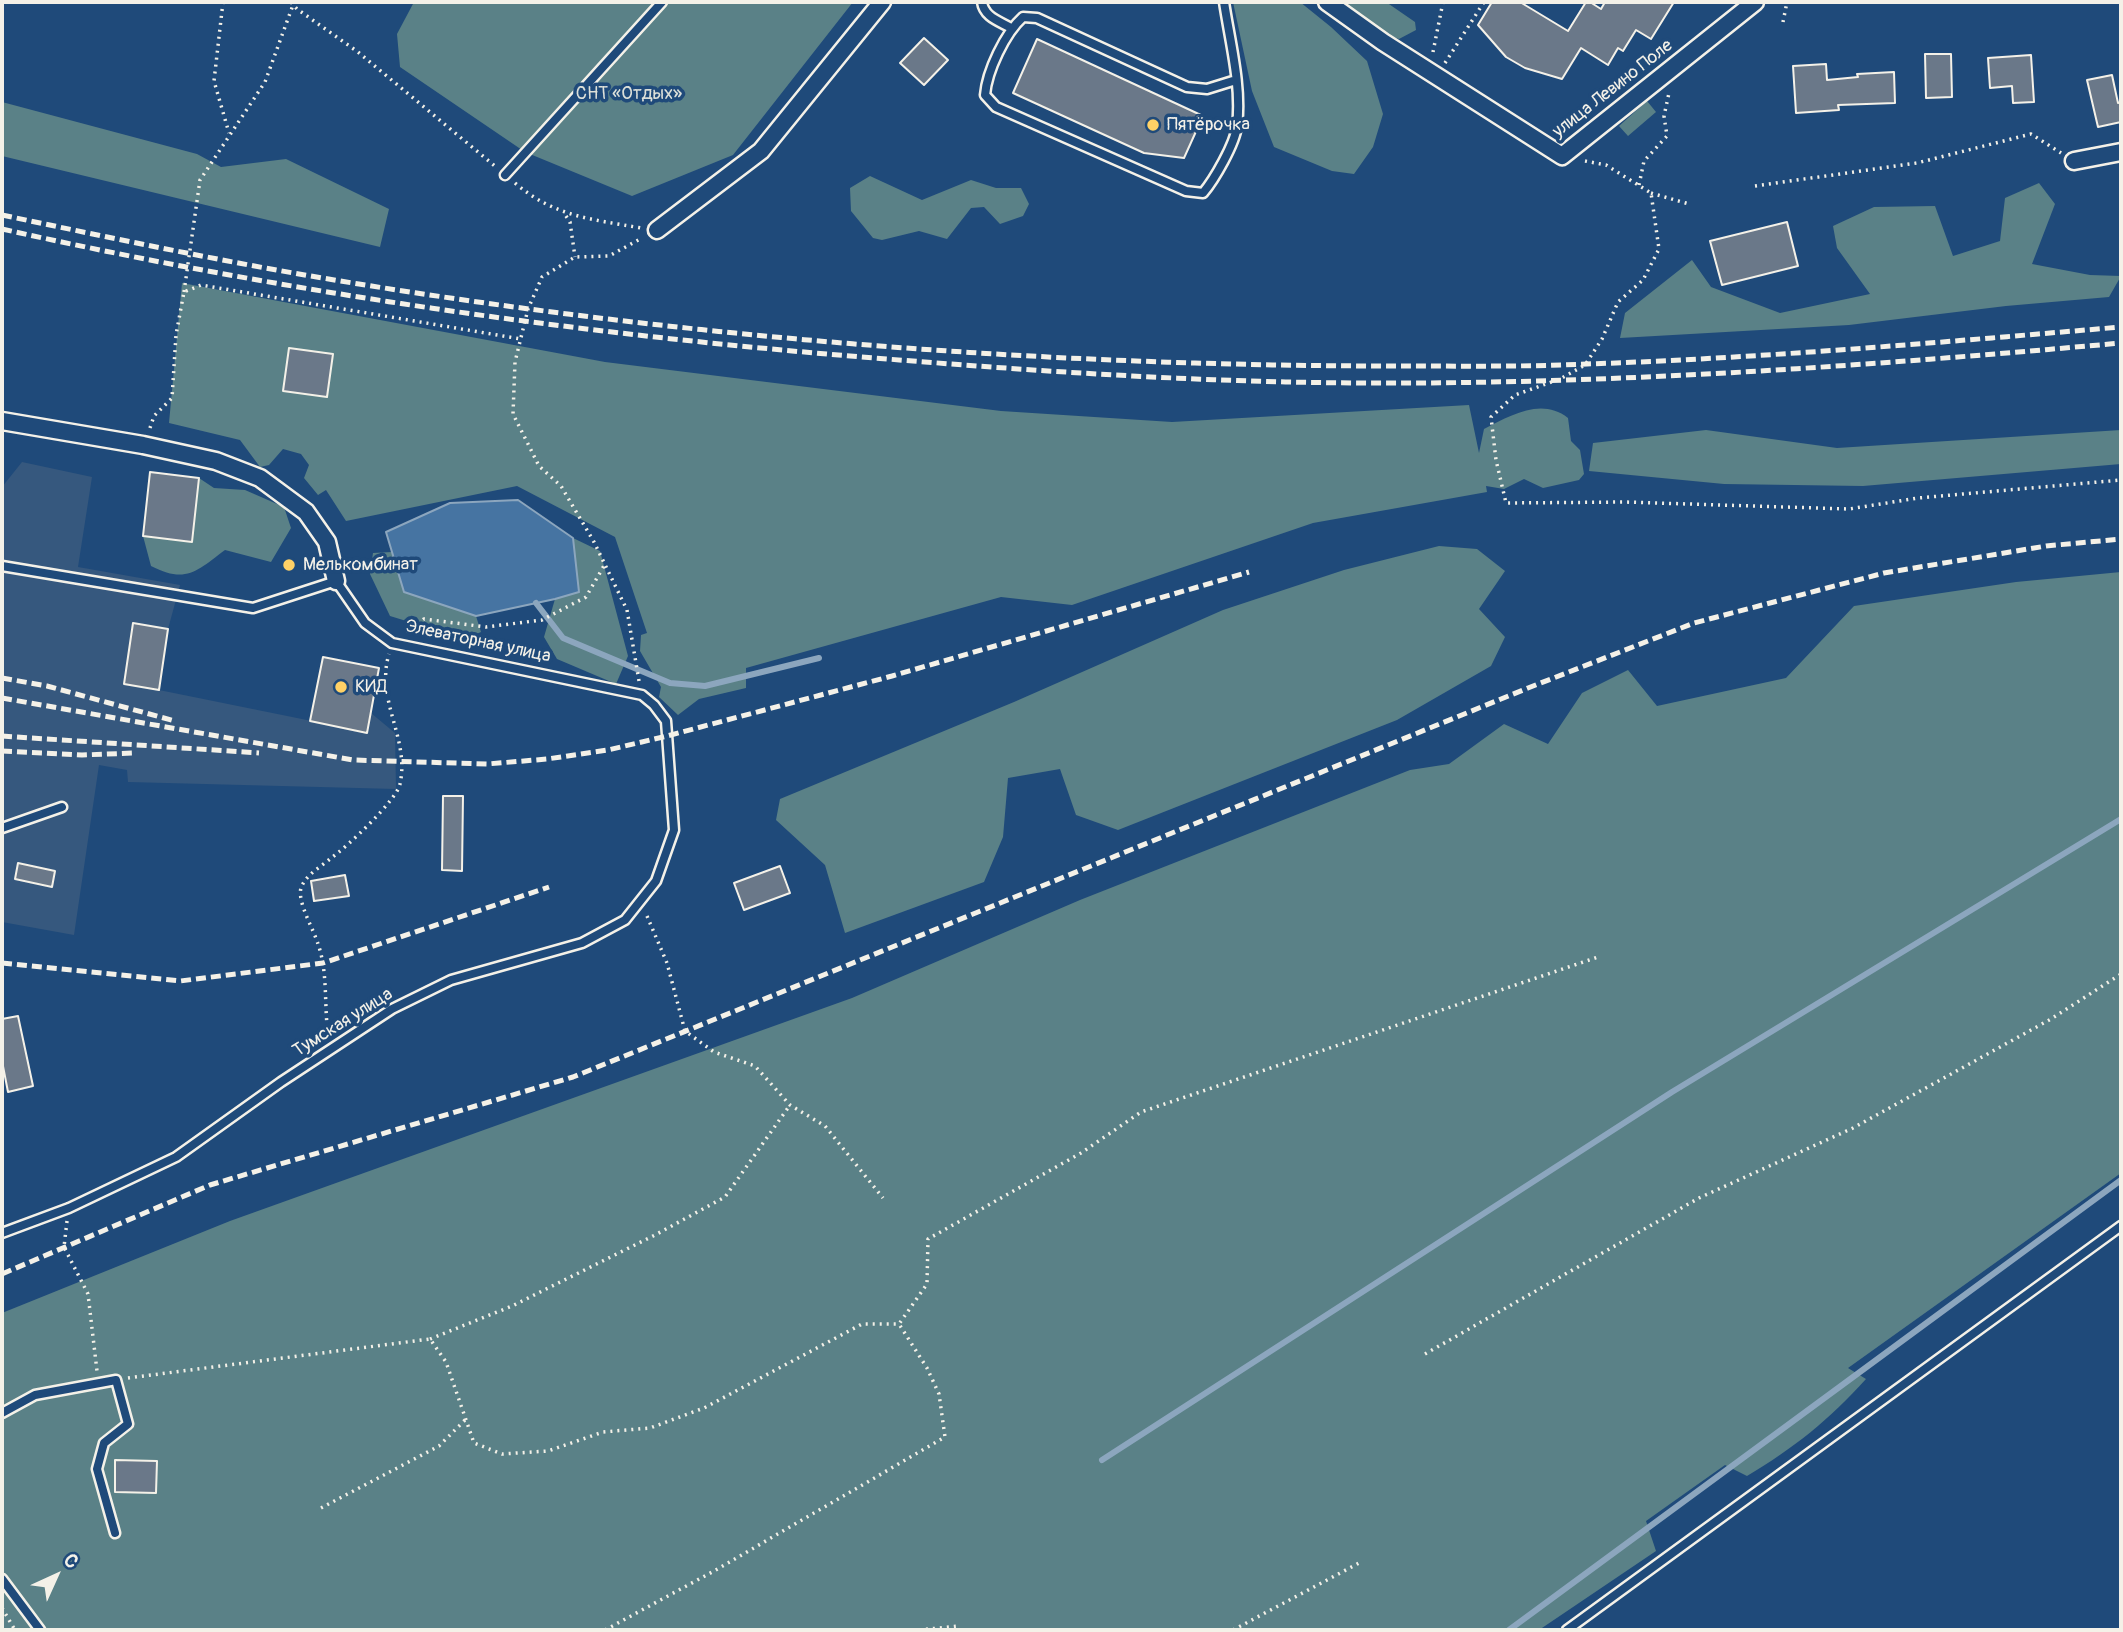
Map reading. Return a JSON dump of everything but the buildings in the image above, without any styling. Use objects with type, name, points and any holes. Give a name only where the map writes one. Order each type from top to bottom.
[{"type":"street","points":[[656,230],[761,150],[882,2]]},
{"type":"street","name":"улица Левино Поле","points":[[1327,2],[1383,42],[1562,156],[1755,2]]},
{"type":"street","points":[[2074,161],[2121,152]]},
{"type":"street","name":"Элеваторная улица","points":[[2,421],[143,444],[216,461],[260,478],[306,512],[327,542],[336,581]]},
{"type":"lane","points":[[505,175],[662,2]]},
{"type":"lane","points":[[982,2],[983,9],[989,16],[1011,28]]},
{"type":"lane","points":[[1224,2],[1236,80],[1237,128],[1214,180],[1203,193],[1186,191],[996,107],[985,95],[986,81],[1011,28],[1023,17],[1037,19],[1186,88],[1207,89],[1236,80]]},
{"type":"lane","points":[[2,566],[253,608],[336,581]]},
{"type":"lane","name":"Элеваторная улица","points":[[336,581],[365,623],[392,643],[642,695],[666,721],[674,830]]},
{"type":"lane","points":[[2,828],[62,807]]},
{"type":"lane","name":"Тумская улица","points":[[2,1233],[69,1208],[176,1157],[392,1009],[452,981],[582,943],[625,920],[656,881],[674,830]]},
{"type":"lane","points":[[1567,1630],[2121,1226]]},
{"type":"lane","points":[[2,1413],[35,1395],[116,1380],[128,1424],[104,1443],[97,1469],[115,1533]]},
{"type":"lane","points":[[2,1579],[40,1630]]},
{"type":"path","points":[[223,2],[214,81],[229,133]]},
{"type":"path","points":[[1433,74],[1443,2]]},
{"type":"path","points":[[1433,74],[1484,2]]},
{"type":"path","points":[[1783,22],[1787,2]]},
{"type":"path","points":[[143,444],[154,416],[172,398],[176,335],[200,180],[265,82],[292,3]]},
{"type":"path","points":[[292,3],[358,52],[526,193],[565,214],[656,230]]},
{"type":"path","points":[[1639,185],[1644,161],[1667,136],[1664,116],[1669,91],[1669,71]]},
{"type":"path","points":[[1755,187],[1917,163],[2031,134],[2074,161]]},
{"type":"path","points":[[1562,156],[1606,165],[1651,193],[1689,204]]},
{"type":"path","points":[[1651,193],[1659,249],[1643,280],[1618,302],[1602,339],[1585,365],[1560,379],[1515,395],[1491,417],[1496,460],[1506,503],[1625,502],[1849,509],[1918,498],[2121,480]]},
{"type":"path","points":[[565,214],[570,222],[575,257]]},
{"type":"path","points":[[638,675],[627,610],[605,564],[561,486],[539,466],[513,414],[515,362],[528,309],[542,277],[575,257],[609,256],[656,230]]},
{"type":"path","points":[[184,292],[201,285],[521,339]]},
{"type":"path","points":[[330,1049],[323,963],[301,900],[301,888],[314,870],[355,839],[399,788],[403,763],[399,736],[391,718],[384,669],[392,643],[424,619],[486,627],[542,620],[586,597],[605,564]]},
{"type":"path","points":[[640,901],[667,963],[685,1031],[714,1052],[755,1066],[790,1105],[825,1126],[883,1198]]},
{"type":"path","points":[[899,1324],[927,1284],[928,1239],[1081,1153],[1141,1112],[1598,957]]},
{"type":"path","points":[[1425,1354],[1699,1198],[1865,1122],[2051,1019],[2121,974]]},
{"type":"path","points":[[116,1380],[430,1339],[512,1306],[655,1236],[725,1197],[790,1105]]},
{"type":"path","points":[[69,1208],[64,1247],[88,1294],[99,1384]]},
{"type":"path","points":[[430,1339],[446,1362],[474,1443],[502,1454],[548,1451],[603,1432],[650,1428],[704,1408],[862,1324],[899,1324]]},
{"type":"path","points":[[605,1630],[714,1571],[945,1437],[939,1394],[927,1368],[899,1324]]},
{"type":"path","points":[[321,1508],[439,1446],[466,1419]]},
{"type":"path","points":[[1233,1630],[1359,1563]]},
{"type":"path","points":[[2,1608],[15,1630]]},
{"type":"path","points":[[919,1630],[959,1626]]},
{"type":"shaded area","points":[[22,462],[92,477],[78,567],[180,585],[168,629],[159,690],[366,732],[371,713],[395,733],[396,789],[128,782],[127,770],[99,765],[74,935],[2,922],[2,487]]},
{"type":"shaded area","points":[[518,500],[573,538],[579,592],[476,616],[404,592],[386,532],[450,503]]},
{"type":"green space","name":"СНТ «Отдых»","points":[[414,2],[853,2],[733,155],[632,196],[525,152],[400,67],[397,34]]},
{"type":"green space","points":[[1233,2],[1300,2],[1367,61],[1383,114],[1373,147],[1354,174],[1332,171],[1274,147],[1252,91]]},
{"type":"green space","points":[[1339,2],[1386,2],[1415,22],[1416,30],[1399,39],[1382,33]]},
{"type":"green space","points":[[1647,101],[1656,112],[1628,136],[1619,126]]},
{"type":"green space","points":[[2,102],[197,154],[221,167],[286,159],[389,209],[380,247],[2,156]]},
{"type":"green space","points":[[870,176],[922,200],[971,180],[996,188],[1021,188],[1029,204],[1023,216],[1000,224],[984,207],[971,208],[947,239],[919,231],[882,240],[873,238],[851,211],[850,188]]},
{"type":"green space","points":[[2039,183],[2055,204],[2032,264],[2090,275],[2121,276],[2109,297],[1849,325],[1620,338],[1625,313],[1692,260],[1711,287],[1780,313],[1870,294],[1837,248],[1833,226],[1874,207],[1935,206],[1953,256],[2000,241],[2005,198]]},
{"type":"green space","points":[[182,283],[605,362],[1001,411],[1172,422],[1469,405],[1479,453],[1484,429],[1526,411],[1547,409],[1568,418],[1571,441],[1580,450],[1584,474],[1579,480],[1543,488],[1524,479],[1504,489],[1486,486],[1487,492],[1313,523],[1072,605],[1001,597],[746,668],[746,688],[699,699],[678,715],[659,697],[661,687],[640,651],[641,635],[647,633],[615,537],[517,486],[346,521],[326,490],[318,495],[304,478],[309,465],[301,454],[283,449],[269,465],[260,467],[240,440],[169,423]]},
{"type":"green space","points":[[1706,430],[1837,448],[2121,430],[2121,464],[1863,486],[1724,484],[1589,471],[1593,443]]},
{"type":"green space","points":[[199,478],[214,488],[245,490],[284,507],[291,528],[271,562],[225,550],[191,573],[173,574],[151,566],[143,536],[192,542]]},
{"type":"green space","points":[[573,538],[600,551],[628,656],[616,684],[557,659],[544,637],[555,599],[579,591]]},
{"type":"green space","points":[[1439,546],[1477,549],[1505,571],[1479,609],[1505,637],[1491,666],[1397,720],[1118,830],[1076,815],[1060,769],[1008,778],[1003,837],[984,882],[845,933],[825,865],[776,820],[780,799],[1014,702],[1223,610],[1344,570]]},
{"type":"green space","points":[[392,552],[404,592],[476,616],[481,632],[465,639],[390,616],[370,574],[373,553]]},
{"type":"green space","points":[[2121,572],[2121,1173],[1848,1368],[1866,1379],[1838,1408],[1796,1444],[1747,1476],[1725,1465],[1646,1521],[1656,1551],[1539,1630],[2,1630],[2,1313],[230,1221],[852,998],[1080,900],[1410,770],[1449,764],[1504,724],[1548,744],[1582,693],[1628,670],[1657,706],[1786,678],[1854,606],[2016,582]]},
{"type":"waterway","points":[[536,603],[563,638],[670,683],[705,686],[819,658]]},
{"type":"waterway","points":[[1102,1460],[1672,1092],[2121,819]]},
{"type":"waterway","points":[[1509,1630],[2121,1180]]},
{"type":"railway","points":[[2,215],[269,269],[487,303],[746,334],[1005,355],[1264,365],[1539,366],[1787,354],[2121,327]]},
{"type":"railway","points":[[2,229],[228,275],[455,312],[569,327],[798,351],[1146,377],[1392,383],[1600,379],[1809,368],[2121,343]]},
{"type":"railway","points":[[2,1274],[210,1185],[573,1077],[1694,623],[1884,573],[2046,546],[2121,539]]},
{"type":"railway","points":[[2,698],[353,760],[487,764],[547,759],[608,750],[667,736],[892,676],[1249,572]]},
{"type":"railway","points":[[2,678],[47,686],[175,721]]},
{"type":"railway","points":[[2,736],[259,753]]},
{"type":"railway","points":[[2,751],[82,755],[135,753]]},
{"type":"railway","points":[[2,963],[180,981],[323,963],[549,887]]},
{"type":"place","name":"Пятёрочка","points":[[1153,125]]},
{"type":"place","name":"Мелькомбинат","points":[[289,565]]},
{"type":"place","name":"КИД","points":[[341,687]]}]
